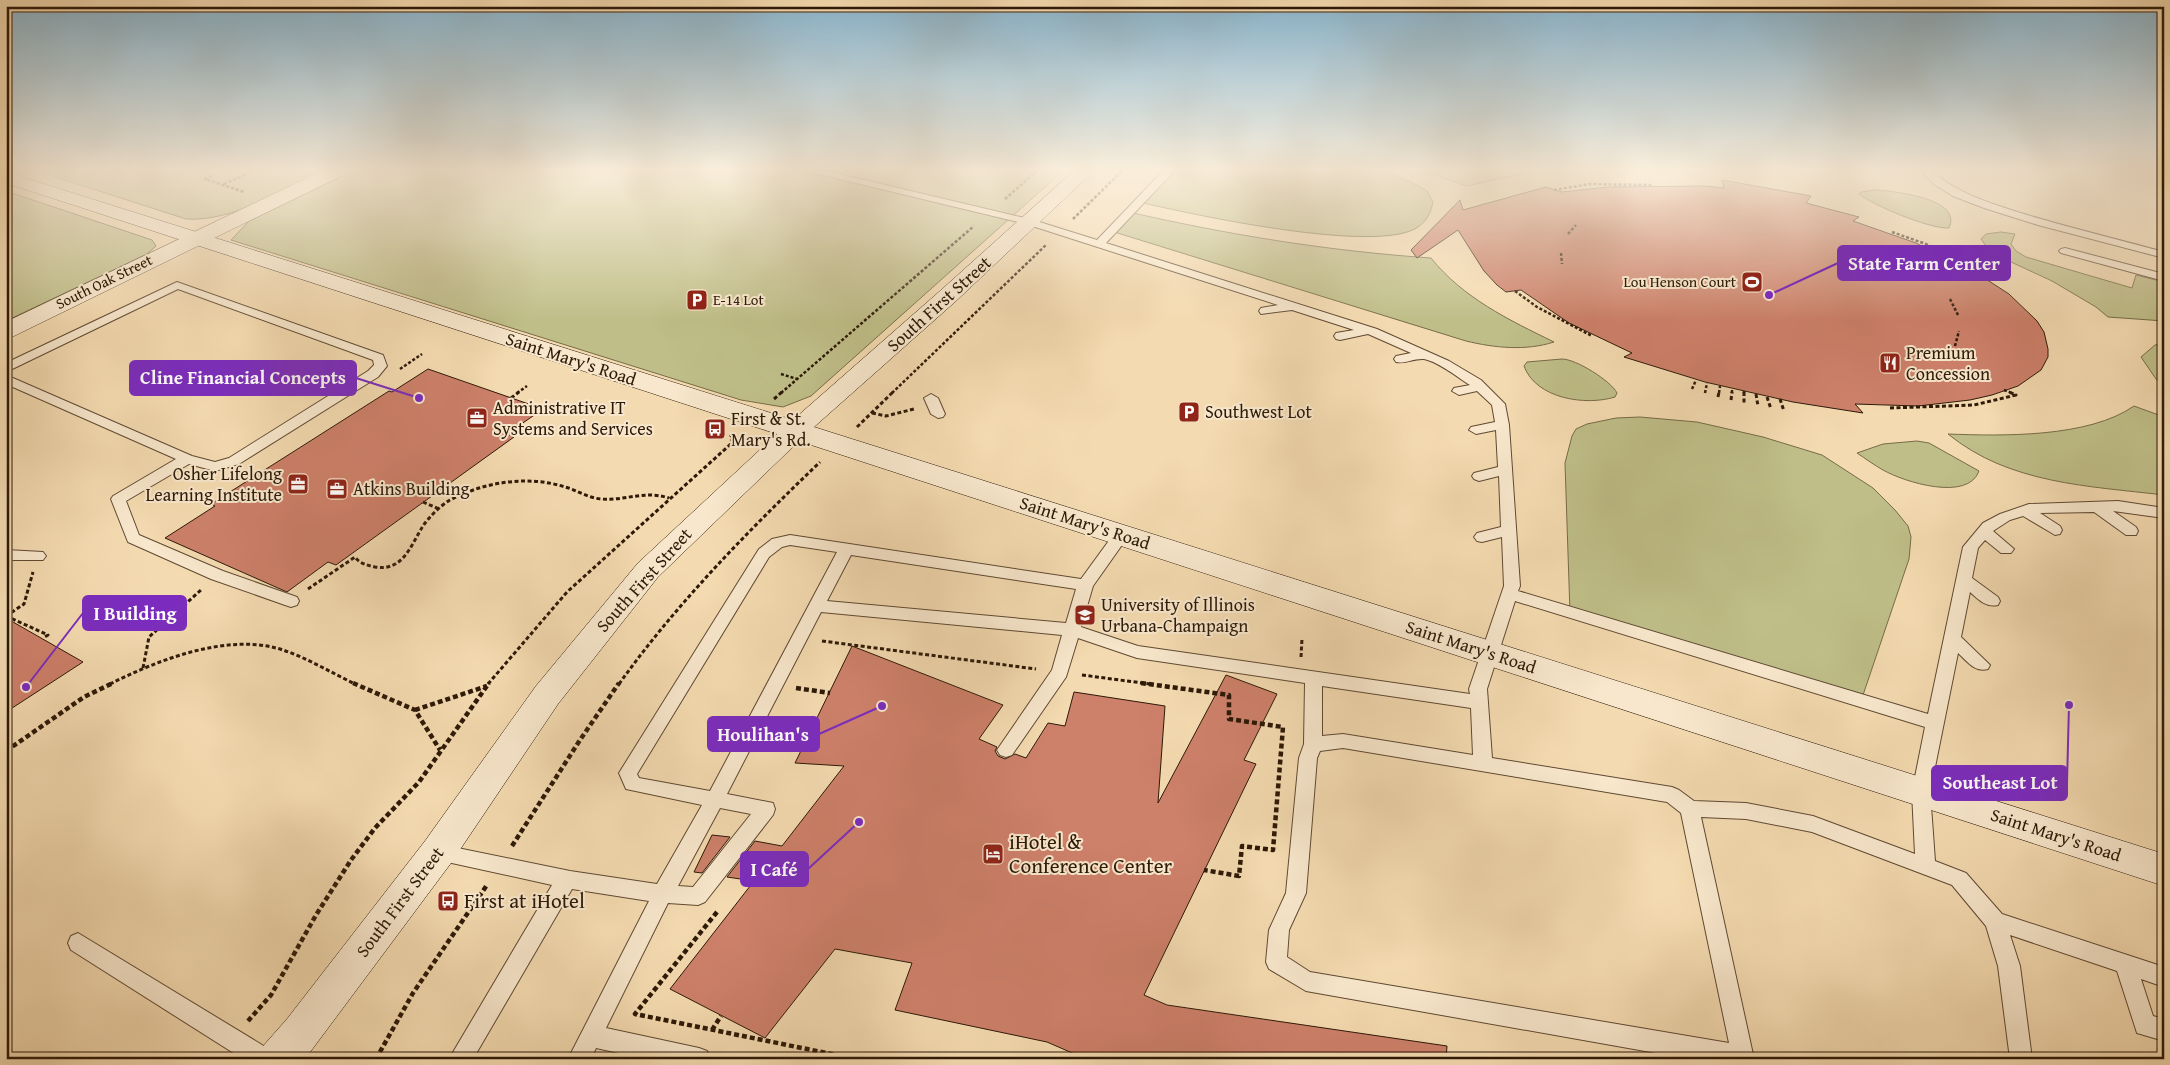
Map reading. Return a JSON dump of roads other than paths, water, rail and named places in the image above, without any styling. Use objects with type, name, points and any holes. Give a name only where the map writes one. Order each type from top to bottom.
[{"type":"main road","name":"Saint Mary's Road","points":[[138,220],[2164,870]]},
{"type":"main road","name":"South Oak Street","points":[[6,331],[234,220]]},
{"type":"main road","name":"South First Street","points":[[278,1059],[374,938],[438,852],[547,695],[648,570],[796,430],[1032,220]]},
{"type":"lane","points":[[1019,220],[1369,331],[1445,364],[1479,386],[1498,404],[1502,425],[1512,586],[1488,652],[1478,689],[1483,765]]},
{"type":"lane","points":[[1098,245],[1122,220]]},
{"type":"lane","points":[[2041,220],[2164,255]]},
{"type":"lane","points":[[2111,241],[2128,237]]},
{"type":"lane","points":[[2065,251],[2164,278]]},
{"type":"lane","points":[[1130,267],[1156,263]]},
{"type":"lane","points":[[6,368],[177,285],[379,358],[381,366],[373,374],[234,461],[216,466],[187,459],[6,379]]},
{"type":"lane","points":[[1197,289],[1224,285]]},
{"type":"lane","points":[[1265,311],[1294,307]]},
{"type":"lane","points":[[1340,336],[1369,331]]},
{"type":"lane","points":[[1400,359],[1425,355]]},
{"type":"lane","points":[[1459,391],[1479,386]]},
{"type":"lane","points":[[1476,430],[1502,425]]},
{"type":"lane","points":[[187,459],[118,499],[133,538],[217,576],[291,601]]},
{"type":"lane","points":[[1479,476],[1505,470]]},
{"type":"lane","points":[[1926,866],[1921,792],[1971,547],[1988,527],[2005,516],[2024,510],[2118,506],[2164,513]]},
{"type":"lane","points":[[2098,507],[2131,531]]},
{"type":"lane","points":[[2024,510],[2055,530]]},
{"type":"lane","points":[[1482,537],[1508,530]]},
{"type":"lane","points":[[1984,532],[2006,549]]},
{"type":"lane","points":[[1006,750],[1060,672],[1085,585],[1121,535]]},
{"type":"lane","points":[[438,852],[567,880],[662,895],[698,896],[766,809],[633,784],[628,773],[764,553],[777,543],[790,540],[1085,585]]},
{"type":"lane","points":[[579,1059],[662,895],[715,799],[847,548]]},
{"type":"lane","points":[[6,554],[38,556]]},
{"type":"lane","points":[[1964,580],[1992,601]]},
{"type":"lane","points":[[1509,594],[1935,723]]},
{"type":"lane","points":[[817,606],[1072,630],[1137,652],[1478,702]]},
{"type":"lane","points":[[1952,638],[1982,665]]},
{"type":"lane","points":[[1314,677],[1313,744],[1308,758],[1296,893],[1279,930],[1276,962],[1306,980],[1743,1058],[1690,809]]},
{"type":"lane","points":[[1313,744],[1342,741],[1672,795],[1690,809],[1746,811],[1814,824],[1959,879],[1995,921],[2009,966],[2021,1059]]},
{"type":"lane","points":[[460,1059],[567,880]]},
{"type":"lane","points":[[1995,921],[2164,977]]},
{"type":"lane","points":[[78,943],[264,1059]]},
{"type":"lane","points":[[2126,965],[2144,1025],[2164,1030]]},
{"type":"lane","points":[[590,1036],[699,1059]]},
{"type":"place","name":"Lou Henson Court","points":[[1752,282]]},
{"type":"place","name":"State Farm Center","points":[[1769,295]]},
{"type":"place","name":"E-14 Lot","points":[[697,300]]},
{"type":"place","name":"Premium Concession","points":[[1890,363]]},
{"type":"place","name":"Cline Financial Concepts","points":[[419,398]]},
{"type":"place","name":"Southwest Lot","points":[[1189,412]]},
{"type":"place","name":"Administrative IT Systems and Services","points":[[477,418]]},
{"type":"place","name":"First & St. Mary's Rd.","points":[[715,429]]},
{"type":"place","name":"Osher Lifelong Learning Institute","points":[[298,484]]},
{"type":"place","name":"Atkins Building","points":[[337,489]]},
{"type":"place","name":"University of Illinois Urbana-Champaign","points":[[1085,615]]},
{"type":"place","name":"I Building","points":[[26,687]]},
{"type":"place","name":"Southeast Lot","points":[[2069,705]]},
{"type":"place","name":"Houlihan's","points":[[882,706]]},
{"type":"place","name":"I Café","points":[[859,822]]},
{"type":"place","name":"iHotel & Conference Center","points":[[993,854]]},
{"type":"place","name":"First at iHotel","points":[[448,901]]}]
